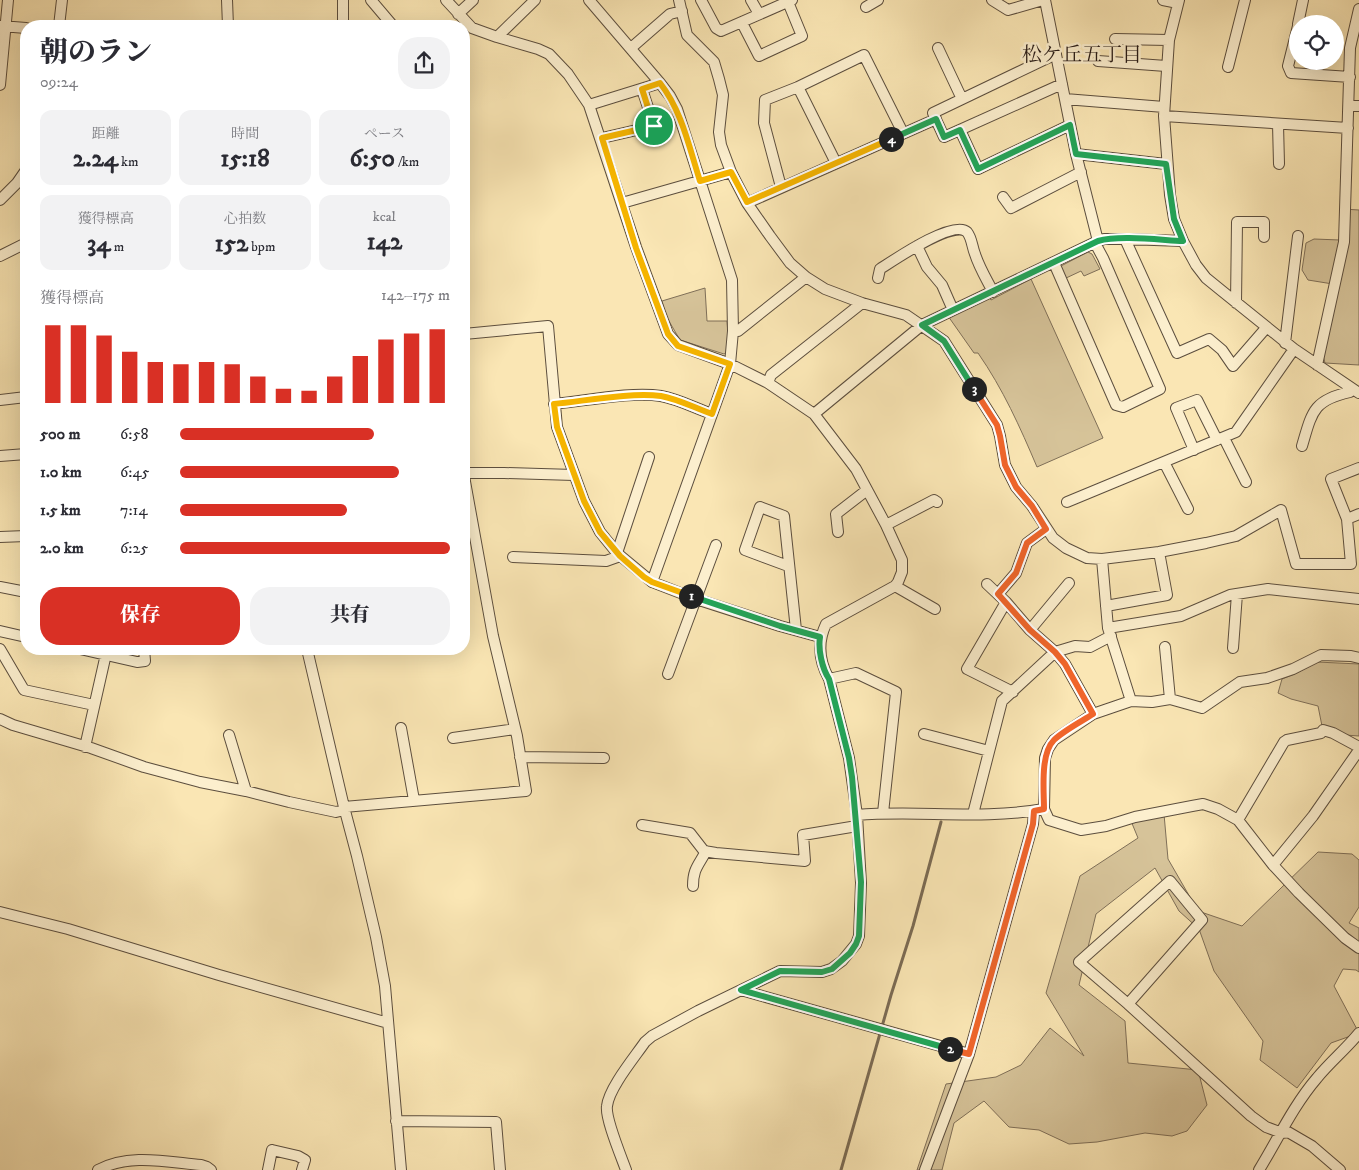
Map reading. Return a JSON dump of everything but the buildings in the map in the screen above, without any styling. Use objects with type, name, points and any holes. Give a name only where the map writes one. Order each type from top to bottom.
[{"type":"street","points":[[0,85],[3,26],[8,0]]},
{"type":"street","points":[[60,20],[62,0]]},
{"type":"street","points":[[227,0],[228,20]]},
{"type":"street","points":[[343,0],[343,20]]},
{"type":"street","points":[[371,0],[388,20]]},
{"type":"street","points":[[446,0],[464,20]]},
{"type":"street","points":[[458,14],[473,0]]},
{"type":"street","points":[[497,37],[535,0]]},
{"type":"street","points":[[679,0],[687,35],[714,62],[720,79],[723,95],[719,132],[721,145],[731,172],[747,202],[790,263],[806,277],[825,289],[862,303],[906,315],[944,341],[991,416],[1000,436],[1005,465],[1016,487],[1032,506],[1053,538],[1066,548],[1087,558],[1102,559],[1159,552],[1236,536],[1281,510],[1296,564],[1351,564],[1347,519],[1331,479],[1359,468]]},
{"type":"street","points":[[701,0],[716,28],[721,31],[790,1],[802,36],[758,56],[742,23]]},
{"type":"street","points":[[751,0],[759,14]]},
{"type":"street","points":[[866,7],[878,0]]},
{"type":"street","points":[[992,0],[1008,10],[1044,0],[1096,242],[1160,389],[1123,407],[1116,405],[1054,263]]},
{"type":"street","points":[[1164,0],[1178,2],[1169,40],[1164,111],[1166,164],[1174,219],[1183,241],[1196,265],[1206,278],[1266,328],[1356,391]]},
{"type":"street","points":[[1228,67],[1245,0]]},
{"type":"street","points":[[1300,15],[1303,0]]},
{"type":"street","points":[[595,2],[670,96],[677,109],[732,280],[733,331],[730,364],[652,582]]},
{"type":"street","points":[[1317,365],[1344,242],[1348,128],[1354,106],[1350,78],[1350,48],[1359,9]]},
{"type":"street","points":[[631,48],[670,14],[682,11]]},
{"type":"street","points":[[3,26],[20,27]]},
{"type":"street","points":[[470,26],[549,54],[568,74],[589,105],[602,138],[636,248],[668,334],[672,340],[678,346],[730,364],[768,383],[814,414],[848,458],[886,525],[902,560],[902,572],[894,586],[826,624],[820,637],[819,648],[849,758],[857,821],[861,882],[859,936],[856,944],[842,961],[832,969],[822,972],[780,971],[652,1036],[645,1042],[612,1092],[607,1106],[607,1112],[626,1170]]},
{"type":"street","points":[[1115,39],[1169,40]]},
{"type":"street","points":[[938,48],[962,99]]},
{"type":"street","points":[[1056,54],[933,113],[944,137],[1062,84]]},
{"type":"street","points":[[781,187],[764,123],[765,100],[798,87],[864,55],[903,133]]},
{"type":"street","points":[[1098,61],[1166,66]]},
{"type":"street","points":[[1290,70],[1291,73],[1350,78]]},
{"type":"street","points":[[589,105],[660,83]]},
{"type":"street","points":[[798,87],[836,163]]},
{"type":"street","points":[[602,138],[654,126],[642,89]]},
{"type":"street","points":[[1065,99],[1278,124],[1348,128]]},
{"type":"street","points":[[747,202],[936,119]]},
{"type":"street","points":[[1278,124],[1279,164]]},
{"type":"street","points":[[960,130],[978,169],[1070,125]]},
{"type":"street","points":[[1076,154],[1166,164]]},
{"type":"street","points":[[1347,161],[1359,162]]},
{"type":"street","points":[[622,203],[731,172]]},
{"type":"street","points":[[1003,197],[1011,208],[1081,172]]},
{"type":"street","points":[[0,200],[20,179]]},
{"type":"street","points":[[1236,303],[1237,222],[1264,222],[1264,237]]},
{"type":"street","points":[[878,278],[880,268],[917,246],[949,231],[961,229],[966,232],[972,241],[974,253],[993,292]]},
{"type":"street","points":[[1066,502],[1236,432],[1290,346],[1298,236]]},
{"type":"street","points":[[814,414],[922,325],[1096,242],[1104,239],[1183,241]]},
{"type":"street","points":[[1125,239],[1178,353],[1209,339],[1222,350],[1233,366],[1266,328]]},
{"type":"street","points":[[0,256],[20,246]]},
{"type":"street","points":[[917,246],[928,267],[942,285],[953,310]]},
{"type":"street","points":[[733,331],[738,331],[806,277]]},
{"type":"street","points":[[768,383],[771,376],[862,303]]},
{"type":"street","points":[[470,333],[548,326],[557,427],[584,501],[600,532],[619,554],[652,582],[696,598],[820,637]]},
{"type":"street","points":[[1302,446],[1315,410],[1324,401],[1336,395],[1356,391]]},
{"type":"street","points":[[554,404],[638,395],[656,396],[669,398],[712,414]]},
{"type":"street","points":[[0,400],[20,398]]},
{"type":"street","points":[[1194,450],[1176,408],[1197,400],[1246,482]]},
{"type":"street","points":[[0,456],[20,454]]},
{"type":"street","points":[[513,558],[606,561],[619,554],[649,457]]},
{"type":"street","points":[[1164,462],[1188,509]]},
{"type":"street","points":[[470,474],[574,475]]},
{"type":"street","points":[[838,532],[836,514],[867,490]]},
{"type":"street","points":[[886,525],[934,500],[937,502]]},
{"type":"street","points":[[0,719],[13,725],[144,767],[200,782],[336,812],[344,808],[414,800],[526,791],[515,729],[493,636],[470,508]]},
{"type":"street","points":[[788,566],[745,550],[760,508],[784,516],[796,630]]},
{"type":"street","points":[[1347,519],[1359,514]]},
{"type":"street","points":[[998,594],[1016,573],[1027,543],[1046,529]]},
{"type":"street","points":[[0,537],[20,536]]},
{"type":"street","points":[[668,674],[716,545]]},
{"type":"street","points":[[1106,606],[1167,595],[1159,552]]},
{"type":"street","points":[[1102,559],[1109,632],[1131,701]]},
{"type":"street","points":[[1030,630],[1069,583]]},
{"type":"street","points":[[987,584],[1065,664],[1093,714]]},
{"type":"street","points":[[894,586],[935,609]]},
{"type":"street","points":[[0,587],[20,591]]},
{"type":"street","points":[[973,814],[1002,701],[1055,652],[1075,646],[1090,647],[1109,632],[1181,616],[1230,595],[1268,589],[1359,599]]},
{"type":"street","points":[[1233,648],[1237,594]]},
{"type":"street","points":[[1006,602],[967,669],[1013,692]]},
{"type":"street","points":[[0,631],[20,636]]},
{"type":"street","points":[[1165,647],[1170,699]]},
{"type":"street","points":[[0,650],[24,690],[94,705]]},
{"type":"street","points":[[85,747],[106,655]]},
{"type":"street","points":[[110,655],[137,662],[145,661],[144,655]]},
{"type":"street","points":[[308,655],[385,986],[401,1170]]},
{"type":"street","points":[[925,1170],[969,1054],[1033,824],[1039,810],[1045,758],[1054,740],[1093,714],[1131,701],[1152,702],[1170,699],[1202,708],[1240,682],[1268,678],[1293,669],[1321,655],[1359,658]]},
{"type":"street","points":[[829,679],[856,673],[896,692],[883,813]]},
{"type":"street","points":[[401,728],[414,800]]},
{"type":"street","points":[[452,738],[515,729]]},
{"type":"street","points":[[1238,820],[1284,742],[1287,740],[1321,733],[1323,730],[1333,733],[1359,748],[1313,816],[1273,865]]},
{"type":"street","points":[[924,734],[989,751]]},
{"type":"street","points":[[229,735],[246,791]]},
{"type":"street","points":[[520,757],[604,758]]},
{"type":"street","points":[[642,825],[690,833],[704,851],[805,861],[803,835],[883,813],[973,814],[1039,810],[1049,820],[1081,830],[1203,804],[1218,809],[1238,820],[1273,865],[1299,893],[1339,932],[1359,948]]},
{"type":"street","points":[[693,886],[696,866],[702,861],[706,851]]},
{"type":"street","points":[[1128,1004],[1202,920],[1170,881],[1079,962],[1128,1004],[1250,1116],[1266,1127],[1282,1133],[1288,1132],[1312,1146],[1340,1170]]},
{"type":"street","points":[[0,912],[77,931],[219,975],[388,1023]]},
{"type":"street","points":[[741,990],[969,1054]]},
{"type":"street","points":[[1260,1170],[1282,1133],[1286,1121],[1317,1078],[1359,1032]]},
{"type":"street","points":[[396,1121],[496,1122],[500,1170]]},
{"type":"street","points":[[268,1170],[272,1150],[298,1156],[305,1160],[302,1170]]},
{"type":"street","points":[[98,1170],[119,1162],[147,1159],[201,1165],[211,1170]]},
{"type":"shaded area","points":[[1343,209],[1359,210],[1359,365],[1325,363],[1323,355],[1339,285],[1308,280],[1302,270],[1306,243],[1314,239],[1340,240]]},
{"type":"shaded area","points":[[1088,252],[1092,254],[1100,269],[1084,276],[1081,271],[1064,279],[1060,270],[1061,266]]},
{"type":"shaded area","points":[[1031,279],[1103,438],[1037,467],[995,380],[978,353],[974,353],[948,316],[989,297],[991,300]]},
{"type":"shaded area","points":[[705,288],[707,321],[727,321],[729,348],[728,352],[724,354],[680,340],[666,316],[662,301]]},
{"type":"shaded area","points":[[1317,662],[1359,664],[1359,736],[1345,735],[1322,726],[1318,706],[1291,699],[1278,693],[1282,679]]},
{"type":"shaded area","points":[[1164,814],[1168,859],[1198,911],[1242,926],[1318,852],[1352,854],[1359,860],[1359,907],[1349,923],[1359,928],[1359,972],[1343,969],[1334,986],[1359,1033],[1331,1043],[1297,1088],[1260,1060],[1263,1041],[1214,971],[1199,929],[1179,911],[1155,868],[1096,914],[1079,985],[1125,1021],[1128,1063],[1198,1070],[1207,1105],[1187,1131],[1172,1136],[1145,1133],[1097,1142],[1069,1144],[1039,1130],[1009,1127],[984,1101],[954,1123],[942,1170],[917,1170],[946,1084],[996,1077],[1021,1065],[1050,1028],[1084,1056],[1046,993],[1080,876],[1138,838],[1131,821]]},
{"type":"waterway","points":[[841,1170],[891,995],[913,926],[941,822]]},
{"type":"district","name":"松ケ丘五丁目","points":[[1082,54]]},
{"type":"route","points":[[660,83],[677,109],[700,181],[731,172],[747,202],[936,119],[944,137],[960,130],[978,169],[1070,125],[1076,154],[1166,164],[1174,219],[1183,241],[1104,239],[922,325],[944,341],[997,425],[1005,465],[1016,487],[1032,506],[1046,529],[1027,543],[1016,573],[998,594],[1030,630],[1055,652],[1065,664],[1093,714],[1054,740],[1048,749],[1045,758],[1044,809],[1034,811],[1033,824],[969,1054],[741,990],[780,971],[822,972],[832,969],[850,953],[856,944],[859,936],[861,882],[856,815],[849,758],[819,648],[820,637],[780,626],[696,598],[652,582],[644,577],[620,556],[600,532],[584,501],[557,427],[554,404],[638,395],[669,398],[712,414],[730,364],[678,346],[672,340],[668,334],[636,248],[602,138],[654,126],[642,89],[660,83]]}]
